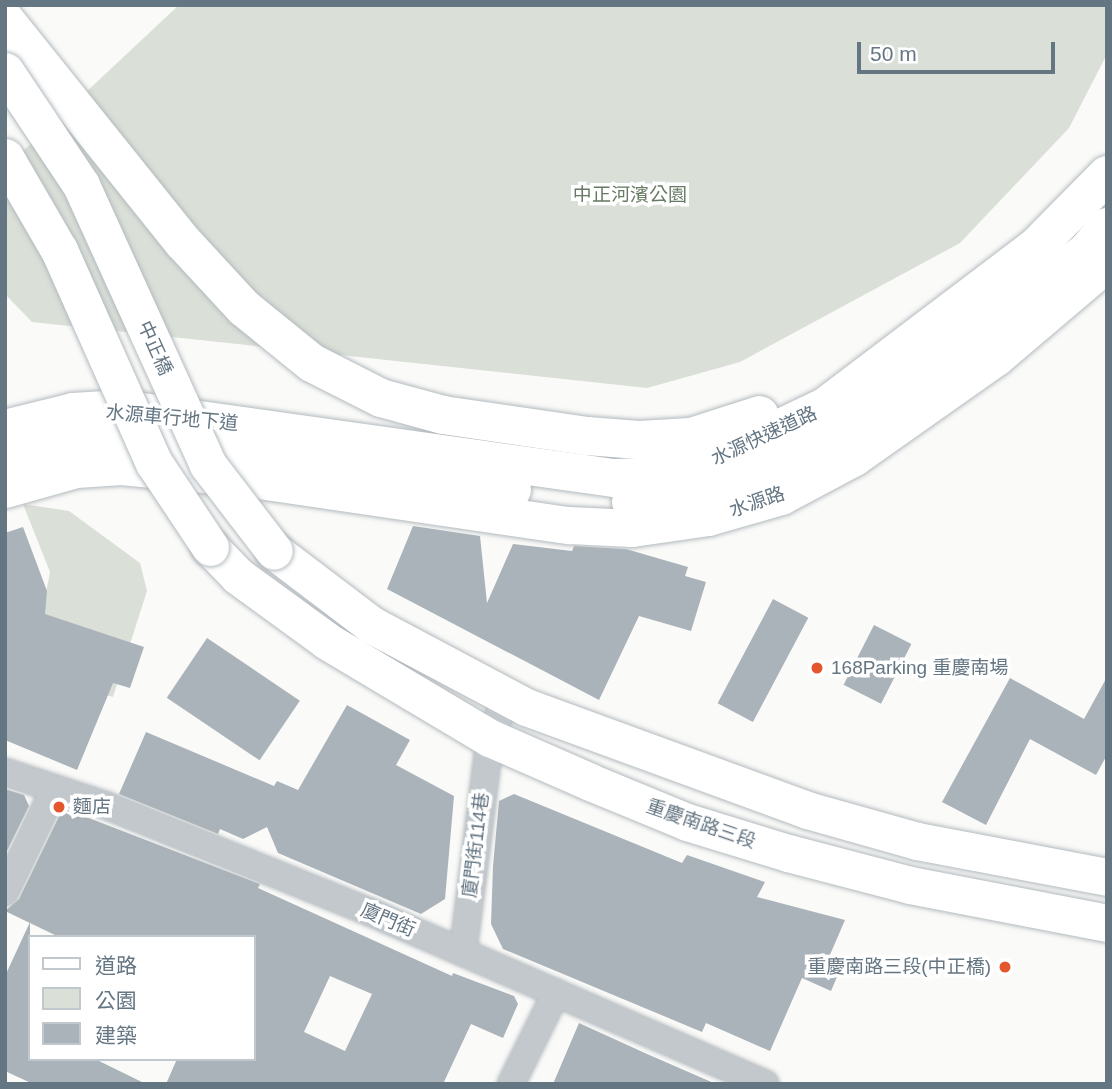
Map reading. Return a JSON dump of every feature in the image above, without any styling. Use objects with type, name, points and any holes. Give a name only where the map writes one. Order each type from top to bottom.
[{"type":"highway","points":[[5,20],[184,242],[244,308],[312,363],[380,398],[443,415],[639,440],[691,437],[738,425],[793,399],[984,288]]},
{"type":"highway","name":"水源快速道路","points":[[338,465],[615,478],[652,477],[699,467],[825,407],[1036,247],[1107,175]]},
{"type":"highway","name":"水源快速道路","points":[[338,465],[583,500],[646,501],[693,497],[726,488],[797,459],[1036,293],[1088,250],[1107,227]]},
{"type":"highway","name":"水源車行地下道","points":[[5,429],[73,412],[121,410],[338,465]]},
{"type":"highway","name":"水源車行地下道","points":[[5,465],[96,442],[137,442],[338,465]]},
{"type":"main road","name":"中正橋","points":[[5,71],[52,135],[86,195],[208,465],[274,551],[370,624],[506,699]]},
{"type":"main road","name":"重慶南路三段","points":[[5,157],[59,250],[154,463],[210,547],[239,576],[327,641],[490,738],[687,822],[788,853],[910,885],[1107,923]]},
{"type":"main road","name":"水源路","points":[[338,465],[569,525],[632,528],[737,511],[781,496],[854,457],[996,357],[1107,263]]},
{"type":"main road","points":[[5,488],[76,469],[121,466],[338,465]]},
{"type":"main road","points":[[506,699],[807,810],[917,841],[1107,877]]},
{"type":"street","name":"廈門街114巷","points":[[463,952],[490,738],[506,699]]},
{"type":"street","name":"廈門街","points":[[5,772],[55,788],[463,952],[765,1084]]},
{"type":"street","points":[[5,892],[55,788]]},
{"type":"street","points":[[511,1084],[556,993]]},
{"type":"green space","name":"中正河濱公園","points":[[179,5],[1107,5],[1107,54],[1069,128],[960,243],[740,362],[647,388],[32,322],[5,294],[5,168]]},
{"type":"green space","points":[[23,504],[69,511],[140,563],[147,591],[113,697],[31,671],[50,572]]},
{"type":"pier","points":[[5,5],[94,5],[125,44],[5,137]]},
{"type":"building","points":[[413,526],[480,536],[487,603],[513,544],[572,551],[574,546],[626,549],[688,567],[685,576],[706,582],[691,631],[639,616],[599,700],[387,589]]},
{"type":"building","points":[[23,527],[47,591],[45,614],[144,647],[130,688],[113,683],[77,770],[5,740],[5,533]]},
{"type":"building","points":[[773,599],[808,618],[753,722],[718,703]]},
{"type":"building","points":[[874,625],[911,644],[881,704],[844,685]]},
{"type":"building","points":[[207,638],[300,701],[260,760],[167,698]]},
{"type":"building","points":[[1107,677],[1107,755],[1096,775],[1030,739],[986,825],[942,802],[1010,678],[1084,719]]},
{"type":"building","points":[[347,705],[410,740],[396,765],[454,796],[445,899],[421,914],[278,853],[267,827],[243,839],[220,829],[218,834],[119,794],[146,732],[274,786],[277,781],[298,790]]},
{"type":"building","points":[[5,789],[24,795],[29,806],[5,855]]},
{"type":"building","points":[[514,794],[682,863],[687,855],[765,882],[757,897],[845,920],[829,957],[843,963],[831,991],[802,978],[770,1051],[706,1023],[702,1032],[503,949],[491,924],[493,866],[499,801]]},
{"type":"building","points":[[63,808],[260,884],[258,888],[452,976],[453,973],[514,996],[518,1004],[503,1038],[471,1024],[443,1084],[166,1084],[176,1061],[256,1061],[256,935],[55,935],[5,911],[19,899]],"holes":[[[330,976],[372,994],[345,1051],[304,1032]]]},
{"type":"building","points":[[30,922],[28,1061],[99,1061],[146,1084],[33,1084],[5,1071],[5,976]]},
{"type":"building","points":[[579,1023],[647,1054],[716,1084],[553,1084]]},
{"type":"place","name":"168Parking 重慶南場","points":[[817,668]]},
{"type":"place","name":"麵店","points":[[59,807]]},
{"type":"place","name":"重慶南路三段(中正橋)","points":[[1005,967]]}]
